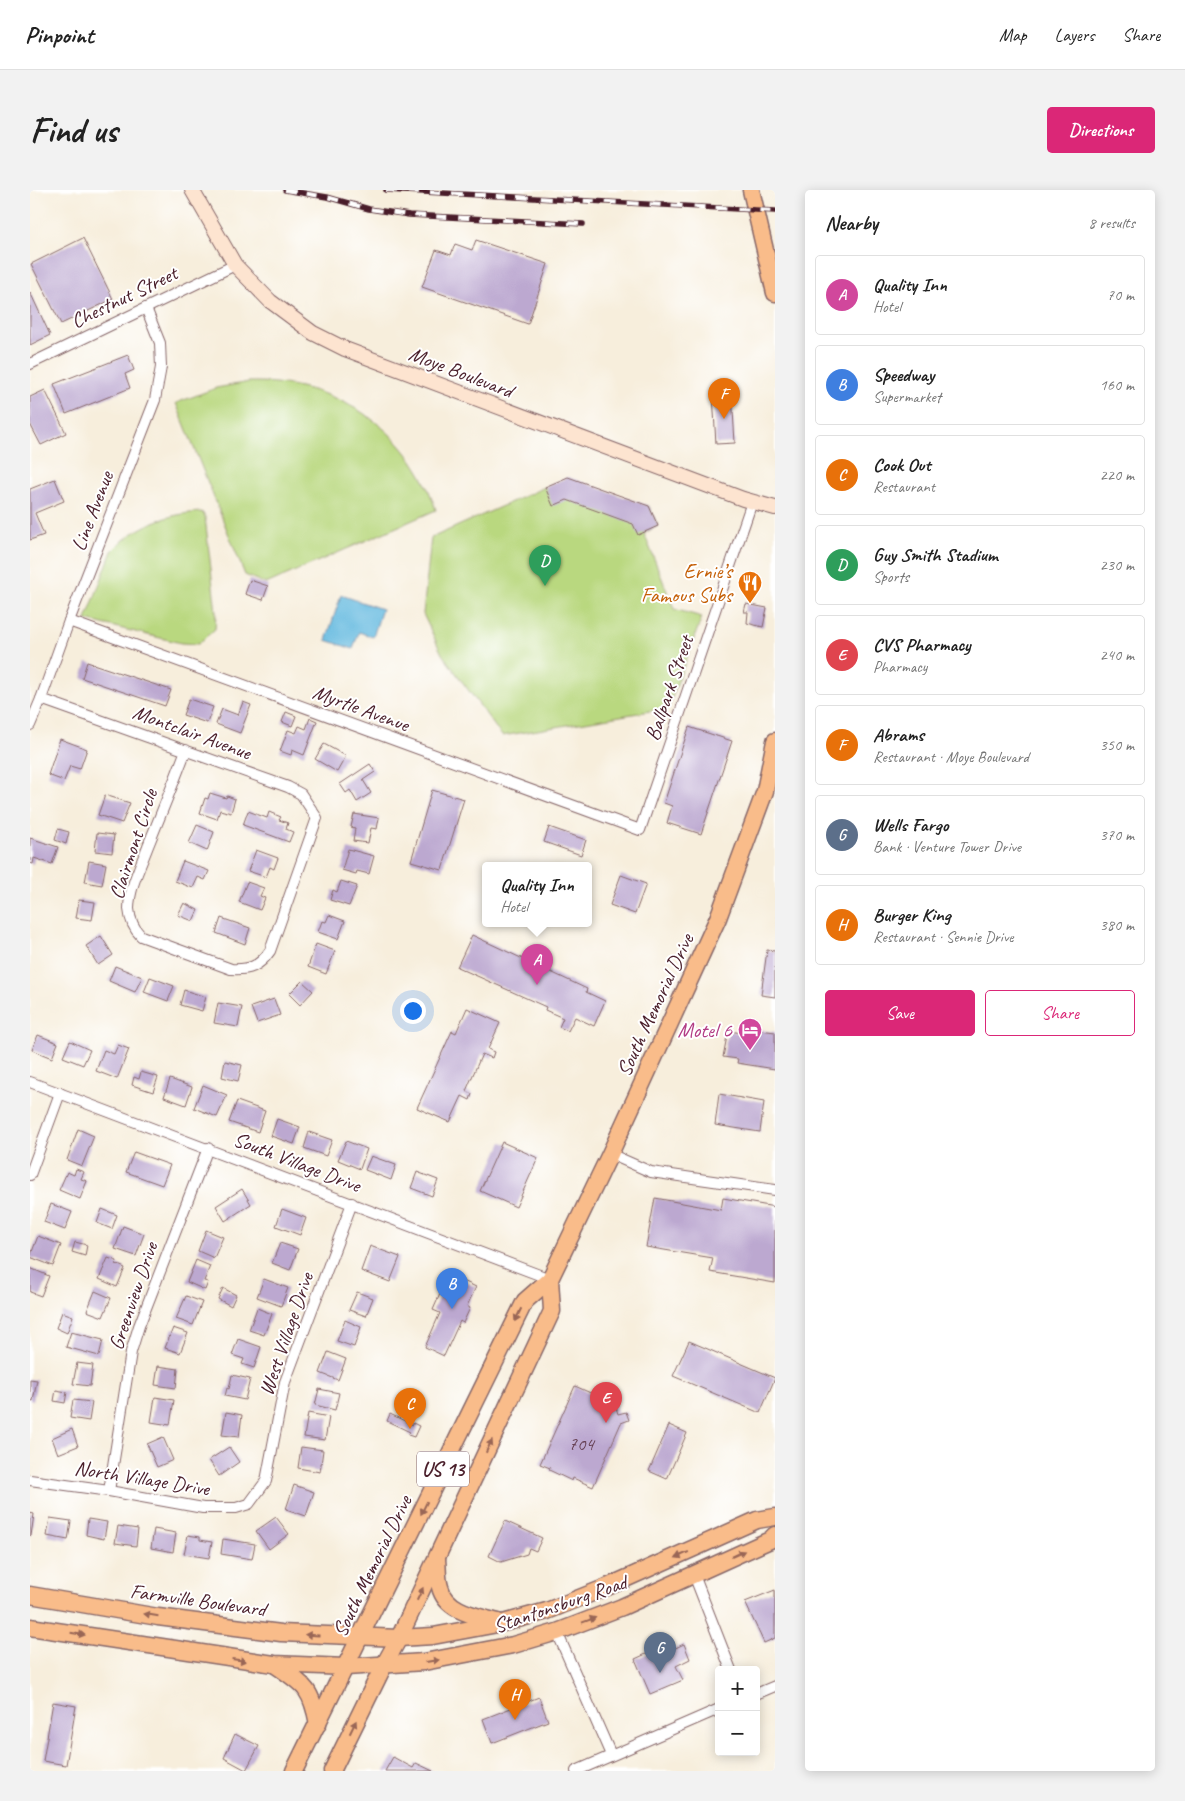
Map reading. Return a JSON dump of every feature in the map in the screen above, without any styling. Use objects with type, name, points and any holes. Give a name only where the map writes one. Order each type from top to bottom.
[{"type":"main road","name":"Moye Boulevard","points":[[192,190],[235,264],[270,301],[313,332],[345,350],[752,502],[775,508]]},
{"type":"main road","points":[[751,190],[775,293]]},
{"type":"main road","name":"South Memorial Drive","points":[[294,1771],[526,1301],[550,1279],[610,1154],[718,918],[770,792],[775,741]]},
{"type":"main road","name":"South Memorial Drive","points":[[332,1771],[399,1638],[552,1311],[550,1279]]},
{"type":"main road","name":"Stantonsburg Road","points":[[361,1636],[399,1638],[433,1636],[503,1624],[547,1611],[686,1553],[757,1520],[775,1517]]},
{"type":"main road","name":"Stantonsburg Road","points":[[346,1667],[422,1662],[467,1655],[557,1632],[622,1608],[770,1540],[775,1535]]},
{"type":"main road","points":[[437,1556],[440,1587],[446,1600],[467,1614],[503,1624]]},
{"type":"main road","name":"Farmville Boulevard","points":[[30,1595],[246,1629],[281,1633],[361,1636]]},
{"type":"main road","points":[[30,1627],[274,1664],[346,1667]]},
{"type":"main road","points":[[274,1664],[295,1678],[307,1690],[314,1702],[318,1724]]},
{"type":"street","name":"Chestnut Street","points":[[30,364],[235,264]]},
{"type":"street","name":"Line Avenue","points":[[30,725],[155,400],[161,367],[160,343],[146,308]]},
{"type":"street","name":"Ballpark Street","points":[[640,830],[752,502]]},
{"type":"street","name":"Myrtle Avenue","points":[[69,621],[640,830]]},
{"type":"street","name":"Montclair Avenue","points":[[41,699],[288,787],[301,794],[317,818]]},
{"type":"street","name":"Clairmont Circle","points":[[186,750],[132,892],[129,907],[130,918],[134,929],[141,936],[231,969],[244,970],[256,966],[270,951],[317,818]]},
{"type":"street","name":"South Village Drive","points":[[30,1082],[550,1279]]},
{"type":"street","points":[[30,1175],[60,1093]]},
{"type":"street","name":"Greenview Drive","points":[[109,1491],[131,1352],[139,1326],[208,1148]]},
{"type":"street","points":[[610,1154],[651,1172],[775,1190]]},
{"type":"street","name":"West Village Drive","points":[[249,1504],[266,1481],[285,1382],[352,1203]]},
{"type":"street","name":"North Village Drive","points":[[30,1480],[109,1491],[203,1508],[236,1508],[249,1504]]},
{"type":"street","points":[[694,1575],[729,1666]]},
{"type":"street","points":[[557,1632],[611,1755]]},
{"type":"street","points":[[760,1692],[775,1686]]},
{"type":"street","points":[[576,1771],[717,1711]]},
{"type":"green space","points":[[249,382],[280,384],[310,389],[339,400],[365,414],[388,432],[408,455],[424,481],[436,510],[266,584],[245,575],[176,403],[216,388]]},
{"type":"green space","points":[[545,487],[649,506],[658,526],[644,533],[674,609],[702,617],[668,708],[502,736],[442,654],[423,614],[431,538]]},
{"type":"green space","points":[[202,512],[205,517],[216,612],[215,629],[198,644],[181,643],[86,620],[112,551],[132,534],[153,522],[176,515]]},
{"type":"water","points":[[341,595],[382,609],[373,637],[359,632],[353,649],[326,640]]},
{"type":"building","points":[[83,238],[113,299],[61,324],[31,264]]},
{"type":"building","points":[[476,240],[548,264],[528,324],[422,287],[436,250],[451,255],[455,244],[472,250]]},
{"type":"building","points":[[30,292],[50,335],[30,345]]},
{"type":"building","points":[[128,355],[134,370],[125,374],[130,388],[66,414],[54,384]]},
{"type":"building","points":[[45,390],[66,433],[41,445],[30,424],[30,397]]},
{"type":"building","points":[[732,394],[735,443],[716,444],[713,395]]},
{"type":"building","points":[[568,477],[649,506],[658,526],[638,535],[633,524],[567,500],[553,506],[545,487]]},
{"type":"building","points":[[55,479],[64,501],[35,513],[44,535],[30,540],[30,489]]},
{"type":"building","points":[[250,580],[268,586],[263,600],[245,594]]},
{"type":"building","points":[[746,604],[767,608],[763,627],[747,623],[748,612],[744,612]]},
{"type":"building","points":[[87,662],[171,690],[165,706],[82,678]]},
{"type":"building","points":[[189,699],[213,707],[207,723],[183,715]]},
{"type":"building","points":[[243,702],[251,705],[240,733],[216,724],[222,709],[238,715]]},
{"type":"building","points":[[286,712],[296,716],[292,726],[282,722]]},
{"type":"building","points":[[310,718],[317,721],[304,755],[292,750],[291,755],[280,751],[288,730],[296,733],[299,726],[306,729]]},
{"type":"building","points":[[689,727],[732,741],[701,834],[667,823],[672,806],[664,803]]},
{"type":"building","points":[[60,739],[87,749],[80,769],[70,766],[64,781],[48,775]]},
{"type":"building","points":[[324,744],[346,756],[337,772],[315,759]]},
{"type":"building","points":[[370,764],[375,772],[363,780],[371,793],[357,802],[350,790],[346,793],[340,784]]},
{"type":"building","points":[[432,790],[464,799],[442,870],[411,861]]},
{"type":"building","points":[[210,793],[235,799],[231,813],[220,810],[217,819],[200,813],[205,798],[208,799]]},
{"type":"building","points":[[105,795],[130,803],[122,823],[98,815]]},
{"type":"building","points":[[248,811],[267,818],[269,812],[281,817],[279,820],[288,823],[286,829],[293,832],[289,842],[243,825]]},
{"type":"building","points":[[354,814],[379,818],[377,829],[371,828],[368,843],[353,841],[355,828],[351,827]]},
{"type":"building","points":[[197,825],[214,832],[207,851],[189,843]]},
{"type":"building","points":[[549,827],[586,840],[581,855],[544,842]]},
{"type":"building","points":[[58,829],[69,832],[66,844],[55,840]]},
{"type":"building","points":[[97,833],[114,835],[112,853],[95,851]]},
{"type":"building","points":[[30,838],[58,847],[52,864],[34,858],[33,864],[30,863]]},
{"type":"building","points":[[348,849],[374,856],[369,874],[357,871],[356,874],[342,870]]},
{"type":"building","points":[[256,850],[278,858],[274,869],[270,867],[266,877],[248,871]]},
{"type":"building","points":[[89,861],[106,864],[102,885],[85,882]]},
{"type":"building","points":[[183,861],[209,871],[205,880],[198,877],[193,888],[175,881]]},
{"type":"building","points":[[621,875],[646,884],[635,914],[610,905]]},
{"type":"building","points":[[341,881],[357,886],[349,906],[330,900],[333,890],[337,892]]},
{"type":"building","points":[[247,882],[264,888],[260,896],[265,898],[260,910],[239,902]]},
{"type":"building","points":[[79,900],[95,902],[92,920],[76,918]]},
{"type":"building","points":[[184,903],[198,910],[193,921],[178,915]]},
{"type":"building","points":[[329,915],[345,921],[338,939],[318,932],[322,921],[326,922]]},
{"type":"building","points":[[221,918],[250,928],[245,944],[216,933]]},
{"type":"building","points":[[472,935],[587,989],[586,992],[605,1001],[594,1026],[575,1017],[568,1031],[559,1027],[563,1018],[545,1010],[546,1007],[457,967]]},
{"type":"building","points":[[101,936],[113,955],[98,965],[86,946]]},
{"type":"building","points":[[316,944],[335,951],[326,974],[308,967]]},
{"type":"building","points":[[767,950],[775,951],[775,997],[761,995]]},
{"type":"building","points":[[115,966],[142,977],[135,992],[109,981]]},
{"type":"building","points":[[150,977],[174,986],[168,1001],[144,992]]},
{"type":"building","points":[[302,981],[313,991],[300,1005],[289,994]]},
{"type":"building","points":[[184,990],[206,997],[202,1011],[180,1005]]},
{"type":"building","points":[[274,999],[280,1015],[257,1023],[251,1007]]},
{"type":"building","points":[[218,1003],[242,1007],[238,1027],[214,1023]]},
{"type":"building","points":[[467,1008],[500,1023],[488,1049],[494,1052],[492,1058],[482,1054],[466,1091],[472,1094],[470,1100],[462,1096],[450,1122],[417,1108],[452,1031],[456,1033]]},
{"type":"building","name":"Motel 6","points":[[744,1028],[775,1032],[775,1069],[737,1063],[738,1059],[723,1057],[728,1031],[743,1033]]},
{"type":"building","points":[[38,1035],[58,1043],[52,1058],[32,1050]]},
{"type":"building","points":[[70,1041],[90,1050],[83,1065],[63,1057]]},
{"type":"building","points":[[118,1045],[129,1049],[117,1079],[96,1071],[104,1050],[114,1054]]},
{"type":"building","points":[[225,1061],[242,1065],[238,1081],[222,1077]]},
{"type":"building","points":[[141,1072],[158,1077],[153,1092],[132,1085],[134,1077],[139,1079]]},
{"type":"building","points":[[170,1079],[192,1087],[186,1105],[164,1097]]},
{"type":"building","points":[[203,1085],[227,1095],[217,1117],[194,1108]]},
{"type":"building","points":[[719,1094],[764,1102],[760,1132],[715,1125]]},
{"type":"building","points":[[237,1101],[265,1111],[258,1132],[229,1122]]},
{"type":"building","points":[[277,1119],[300,1127],[294,1144],[271,1136]]},
{"type":"building","points":[[78,1129],[94,1136],[82,1166],[67,1160]]},
{"type":"building","points":[[309,1132],[332,1140],[326,1156],[304,1148]]},
{"type":"building","points":[[346,1141],[367,1149],[360,1169],[338,1160]]},
{"type":"building","points":[[502,1142],[538,1158],[516,1207],[480,1191]]},
{"type":"building","points":[[134,1152],[170,1165],[162,1185],[126,1172]]},
{"type":"building","points":[[371,1156],[396,1165],[391,1180],[365,1170]]},
{"type":"building","points":[[76,1169],[84,1172],[81,1179],[87,1181],[80,1199],[59,1190],[67,1172],[74,1175]]},
{"type":"building","points":[[417,1172],[438,1180],[432,1196],[411,1188]]},
{"type":"building","points":[[242,1189],[251,1204],[225,1221],[216,1206]]},
{"type":"building","points":[[655,1198],[721,1210],[723,1198],[775,1207],[775,1283],[710,1272],[713,1258],[646,1247]]},
{"type":"building","points":[[51,1204],[72,1212],[65,1230],[44,1222]]},
{"type":"building","points":[[102,1209],[117,1215],[112,1229],[97,1223]]},
{"type":"building","points":[[282,1209],[306,1218],[300,1235],[276,1226]]},
{"type":"building","points":[[123,1226],[144,1234],[136,1256],[115,1249]]},
{"type":"building","points":[[206,1230],[223,1237],[214,1258],[198,1251]]},
{"type":"building","points":[[38,1236],[61,1245],[53,1266],[30,1257]]},
{"type":"building","points":[[75,1242],[87,1245],[85,1256],[72,1252]]},
{"type":"building","points":[[280,1243],[298,1249],[290,1270],[272,1263]]},
{"type":"building","points":[[370,1246],[400,1257],[390,1282],[361,1271]]},
{"type":"building","points":[[108,1258],[117,1261],[116,1264],[125,1268],[117,1287],[99,1279]]},
{"type":"building","points":[[196,1260],[210,1266],[204,1281],[208,1282],[205,1290],[187,1282]]},
{"type":"building","points":[[30,1268],[49,1276],[41,1296],[30,1292]]},
{"type":"building","points":[[457,1278],[476,1287],[467,1306],[470,1308],[463,1323],[460,1321],[444,1356],[425,1347],[440,1313],[433,1310],[440,1294],[448,1298]]},
{"type":"building","points":[[264,1279],[288,1288],[281,1306],[257,1297]]},
{"type":"building","points":[[223,1288],[236,1295],[231,1306],[218,1299]]},
{"type":"building","points":[[95,1291],[111,1298],[103,1317],[87,1311]]},
{"type":"building","points":[[357,1292],[373,1298],[366,1316],[349,1310]]},
{"type":"building","points":[[186,1296],[202,1302],[193,1325],[176,1319]]},
{"type":"building","points":[[257,1308],[272,1314],[264,1335],[249,1330]]},
{"type":"building","points":[[62,1312],[73,1316],[67,1333],[56,1328]]},
{"type":"building","points":[[345,1320],[361,1327],[354,1347],[337,1341]]},
{"type":"building","points":[[173,1328],[188,1333],[180,1353],[165,1348]]},
{"type":"building","points":[[71,1332],[103,1340],[99,1356],[66,1347]]},
{"type":"building","points":[[238,1339],[261,1347],[254,1368],[242,1364],[244,1359],[232,1355]]},
{"type":"building","points":[[689,1341],[775,1378],[760,1413],[673,1376]]},
{"type":"building","points":[[328,1352],[346,1359],[338,1380],[320,1373]]},
{"type":"building","points":[[77,1363],[93,1365],[90,1386],[73,1384]]},
{"type":"building","points":[[158,1366],[178,1369],[176,1388],[155,1385]]},
{"type":"building","points":[[232,1375],[250,1379],[245,1400],[225,1396],[227,1388],[229,1389]]},
{"type":"building","points":[[30,1379],[37,1380],[33,1401],[30,1400]]},
{"type":"building","points":[[575,1386],[615,1404],[618,1414],[626,1412],[629,1420],[621,1423],[593,1487],[573,1478],[572,1481],[540,1464]]},
{"type":"building","points":[[319,1389],[339,1393],[335,1410],[315,1405]]},
{"type":"building","points":[[56,1390],[67,1392],[65,1403],[54,1401]]},
{"type":"building","points":[[155,1397],[174,1400],[170,1425],[151,1422]]},
{"type":"building","points":[[73,1400],[92,1402],[89,1421],[70,1418]]},
{"type":"building","points":[[226,1412],[242,1415],[239,1437],[222,1435]]},
{"type":"building","points":[[308,1413],[329,1417],[325,1440],[304,1437]]},
{"type":"building","points":[[390,1414],[419,1426],[414,1437],[408,1435],[410,1432],[387,1421]]},
{"type":"building","points":[[669,1425],[687,1433],[667,1479],[649,1471]]},
{"type":"building","points":[[72,1429],[78,1446],[58,1454],[52,1438]]},
{"type":"building","points":[[163,1437],[173,1460],[157,1467],[147,1444]]},
{"type":"building","points":[[229,1447],[239,1462],[219,1476],[209,1460]]},
{"type":"building","points":[[301,1447],[323,1450],[320,1472],[298,1468]]},
{"type":"building","points":[[294,1485],[314,1492],[306,1516],[286,1509]]},
{"type":"building","points":[[30,1513],[34,1514],[31,1536],[30,1535]]},
{"type":"building","points":[[276,1517],[289,1534],[269,1549],[256,1531]]},
{"type":"building","points":[[50,1518],[71,1521],[68,1540],[47,1536]]},
{"type":"building","points":[[88,1519],[107,1522],[104,1539],[86,1535]]},
{"type":"building","points":[[505,1521],[542,1538],[536,1551],[529,1548],[527,1554],[501,1562],[489,1556]]},
{"type":"building","points":[[118,1526],[138,1529],[136,1546],[115,1543]]},
{"type":"building","points":[[154,1529],[176,1533],[173,1552],[151,1548]]},
{"type":"building","points":[[188,1535],[212,1542],[209,1558],[184,1554]]},
{"type":"building","points":[[223,1539],[255,1544],[252,1559],[221,1554]]},
{"type":"building","points":[[775,1590],[775,1638],[764,1643],[745,1602]]},
{"type":"building","points":[[684,1644],[690,1659],[676,1666],[683,1680],[650,1694],[635,1659],[664,1646],[667,1652]]},
{"type":"building","points":[[539,1697],[548,1721],[492,1743],[483,1719]]},
{"type":"building","points":[[53,1702],[76,1706],[66,1765],[43,1761]]},
{"type":"building","points":[[235,1734],[259,1746],[246,1770],[224,1758]]},
{"type":"building","points":[[393,1757],[413,1768],[416,1763],[433,1771],[385,1771]]},
{"type":"railway","points":[[285,190],[327,197],[369,209],[409,215],[583,224]]},
{"type":"railway","points":[[386,190],[775,211]]},
{"type":"place","name":"Abrams","points":[[724,419]]},
{"type":"place","name":"Guy Smith Stadium","points":[[545,586]]},
{"type":"place","name":"Ernie’s Famous Subs","points":[[750,604]]},
{"type":"place","name":"Quality Inn","points":[[537,985]]},
{"type":"place","name":"Motel 6","points":[[750,1051]]},
{"type":"place","name":"Speedway","points":[[452,1309]]},
{"type":"place","name":"CVS Pharmacy","points":[[606,1423]]},
{"type":"place","name":"Cook Out","points":[[410,1429]]},
{"type":"place","name":"Wells Fargo","points":[[660,1673]]},
{"type":"place","name":"Burger King","points":[[515,1720]]}]
